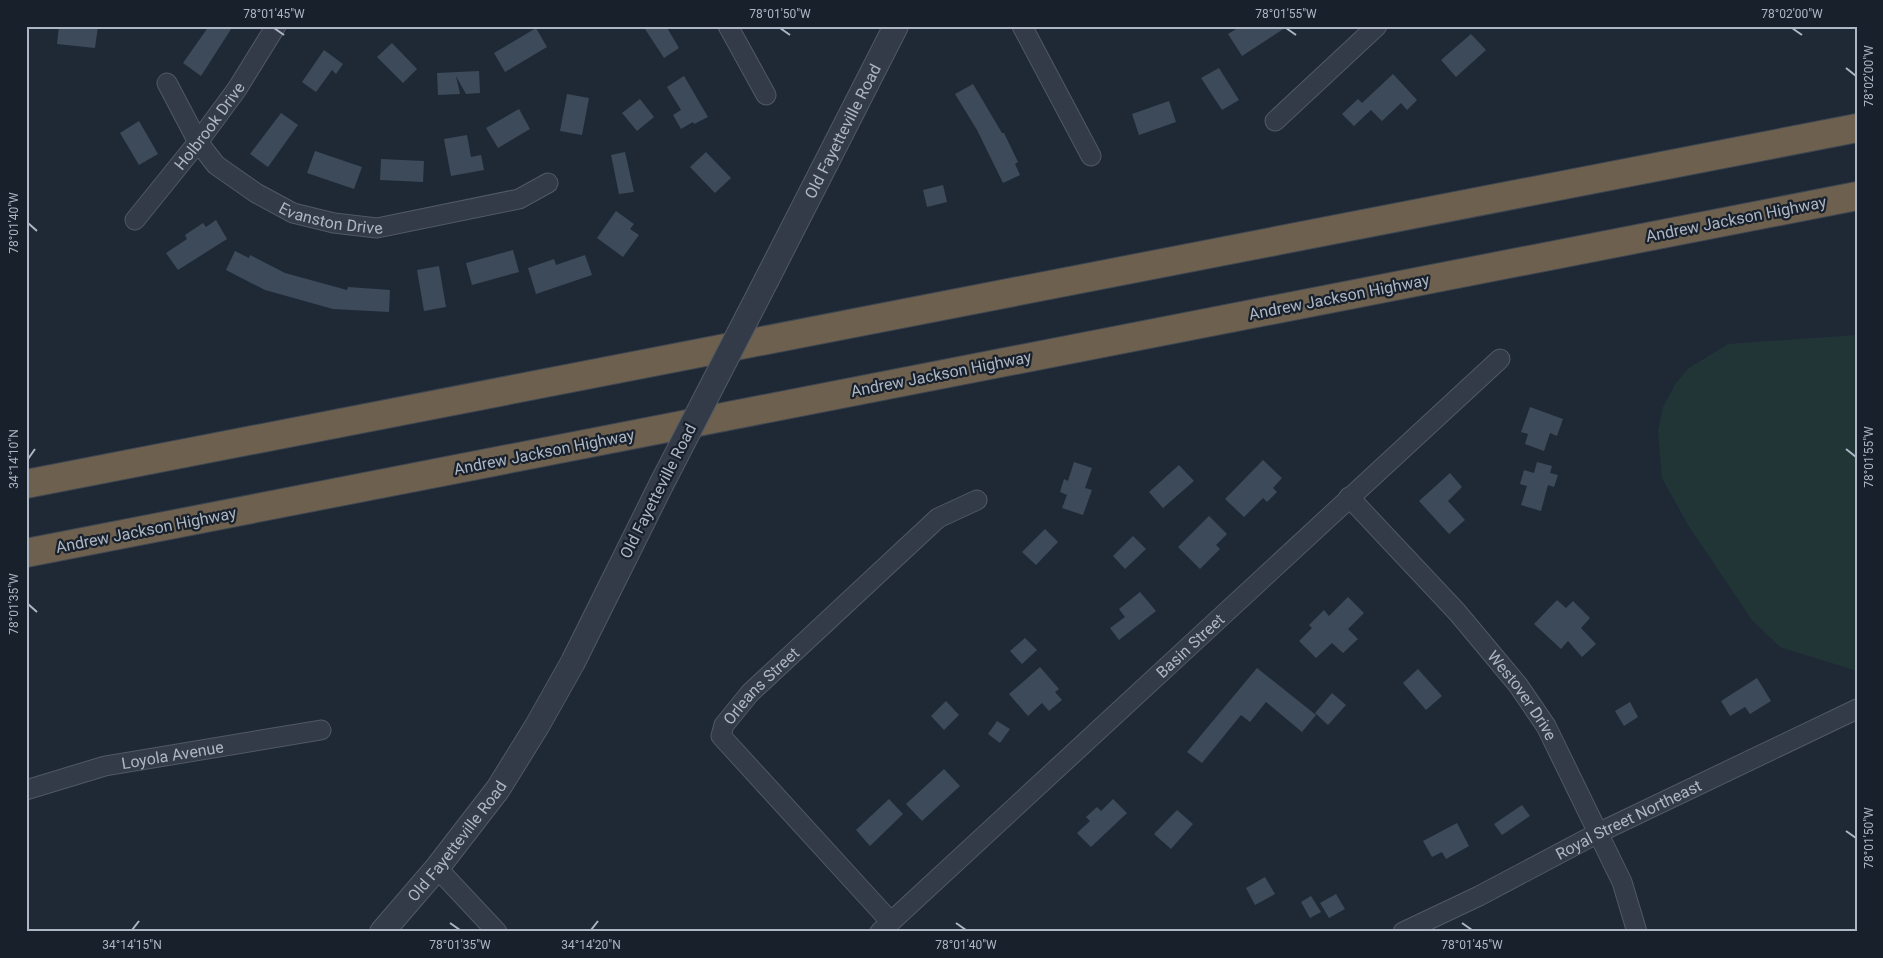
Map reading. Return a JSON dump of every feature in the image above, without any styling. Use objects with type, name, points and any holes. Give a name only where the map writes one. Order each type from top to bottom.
[{"type":"highway","points":[[26,484],[1857,128]]},
{"type":"highway","name":"Andrew Jackson Highway","points":[[26,553],[1857,196]]},
{"type":"street","name":"Holbrook Drive","points":[[135,220],[198,142],[237,89],[276,26]]},
{"type":"street","points":[[728,26],[766,95]]},
{"type":"street","name":"Old Fayetteville Road","points":[[382,932],[437,868],[498,789],[537,726],[573,662],[661,485],[896,26]]},
{"type":"street","points":[[1022,26],[1091,156]]},
{"type":"street","points":[[1275,121],[1377,26]]},
{"type":"street","name":"Evanston Drive","points":[[167,83],[198,142],[216,165],[256,193],[294,213],[334,223],[377,228],[519,199],[548,183]]},
{"type":"street","name":"Basin Street","points":[[885,927],[1500,359]]},
{"type":"street","name":"Westover Drive","points":[[1349,497],[1458,612],[1518,685],[1546,726],[1622,882],[1637,932]]},
{"type":"street","name":"Orleans Street","points":[[885,927],[721,736],[724,725],[750,693],[938,518],[977,500]]},
{"type":"street","name":"Royal Street Northeast","points":[[1403,932],[1479,896],[1598,833],[1857,709]]},
{"type":"street","name":"Loyola Avenue","points":[[26,790],[105,766],[321,730]]},
{"type":"street","points":[[437,868],[497,932]]},
{"type":"green space","points":[[1857,335],[1857,671],[1780,647],[1752,620],[1688,525],[1662,478],[1658,431],[1663,407],[1676,383],[1689,368],[1728,344]]},
{"type":"building","points":[[59,26],[98,26],[95,48],[57,44]]},
{"type":"building","points":[[209,26],[233,26],[201,76],[183,63]]},
{"type":"building","points":[[643,26],[666,26],[679,48],[664,58]]},
{"type":"building","points":[[1241,26],[1288,26],[1242,56],[1228,34]]},
{"type":"building","points":[[536,28],[547,47],[505,72],[494,53]]},
{"type":"building","points":[[1471,34],[1486,50],[1456,77],[1441,60]]},
{"type":"building","points":[[392,43],[417,69],[403,83],[377,57]]},
{"type":"building","points":[[324,50],[343,64],[336,74],[332,70],[316,92],[302,82]]},
{"type":"building","points":[[1219,68],[1239,100],[1222,110],[1201,78]]},
{"type":"building","points":[[479,71],[480,93],[466,94],[456,76],[460,94],[438,95],[437,73]]},
{"type":"building","points":[[1393,74],[1417,100],[1407,110],[1401,103],[1382,121],[1371,110],[1354,126],[1342,114],[1358,99],[1362,103]]},
{"type":"building","points":[[684,76],[708,117],[694,124],[693,122],[681,129],[673,115],[681,110],[667,87]]},
{"type":"building","points":[[973,84],[1002,133],[1004,133],[1018,162],[1015,164],[1020,175],[1003,183],[977,130],[955,94]]},
{"type":"building","points":[[567,94],[589,98],[582,135],[560,131]]},
{"type":"building","points":[[640,99],[654,117],[637,131],[622,113]]},
{"type":"building","points":[[1169,101],[1176,122],[1139,135],[1132,114]]},
{"type":"building","points":[[519,109],[530,129],[498,148],[486,128]]},
{"type":"building","points":[[281,113],[298,125],[268,167],[250,154]]},
{"type":"building","points":[[139,121],[158,154],[139,165],[120,133]]},
{"type":"building","points":[[467,135],[471,157],[481,155],[484,170],[451,176],[444,139]]},
{"type":"building","points":[[315,151],[362,167],[354,189],[307,173]]},
{"type":"building","points":[[625,152],[634,192],[619,194],[611,155]]},
{"type":"building","points":[[706,152],[731,178],[715,193],[690,167]]},
{"type":"building","points":[[381,159],[424,161],[423,182],[380,180]]},
{"type":"building","points":[[943,185],[947,202],[927,207],[923,190]]},
{"type":"building","points":[[616,211],[634,224],[630,229],[639,235],[623,257],[597,238]]},
{"type":"building","points":[[216,220],[227,239],[178,270],[166,253],[187,239],[185,235],[203,223],[206,227]]},
{"type":"building","points":[[513,250],[519,272],[472,285],[466,263]]},
{"type":"building","points":[[235,251],[249,258],[250,255],[285,273],[347,290],[348,287],[390,290],[389,312],[333,309],[265,290],[226,270]]},
{"type":"building","points":[[585,255],[592,275],[536,294],[528,268],[554,259],[556,265]]},
{"type":"building","points":[[439,266],[446,307],[424,311],[417,270]]},
{"type":"building","points":[[1530,407],[1563,419],[1557,436],[1550,433],[1544,451],[1525,444],[1528,434],[1521,432]]},
{"type":"building","points":[[1263,460],[1282,478],[1273,488],[1277,492],[1267,502],[1263,498],[1244,517],[1225,499]]},
{"type":"building","points":[[1074,462],[1092,468],[1085,488],[1092,490],[1083,515],[1062,508],[1067,495],[1060,492],[1064,479],[1068,481]]},
{"type":"building","points":[[1537,462],[1552,466],[1550,473],[1558,475],[1554,487],[1548,485],[1541,511],[1521,505],[1527,486],[1520,484],[1524,470],[1534,473]]},
{"type":"building","points":[[1179,465],[1194,481],[1163,508],[1149,492]]},
{"type":"building","points":[[1450,473],[1462,487],[1448,501],[1465,520],[1449,534],[1419,501]]},
{"type":"building","points":[[1209,516],[1227,534],[1216,545],[1220,549],[1200,569],[1178,547]]},
{"type":"building","points":[[1045,529],[1058,542],[1036,565],[1022,552]]},
{"type":"building","points":[[1133,536],[1146,549],[1125,569],[1113,556]]},
{"type":"building","points":[[1140,592],[1156,611],[1119,640],[1110,628],[1125,617],[1119,609]]},
{"type":"building","points":[[1348,597],[1364,613],[1348,629],[1358,639],[1343,653],[1332,643],[1316,658],[1299,641],[1312,628],[1309,625],[1324,610],[1329,616]]},
{"type":"building","points":[[1557,600],[1566,608],[1573,601],[1590,618],[1581,628],[1596,644],[1582,657],[1568,641],[1561,649],[1534,624]]},
{"type":"building","points":[[1025,638],[1037,650],[1022,664],[1010,651]]},
{"type":"building","points":[[1040,667],[1059,689],[1055,692],[1062,700],[1049,711],[1042,703],[1028,716],[1009,694]]},
{"type":"building","points":[[1257,668],[1316,715],[1302,732],[1266,702],[1250,722],[1241,715],[1202,763],[1187,752]]},
{"type":"building","points":[[1418,669],[1442,696],[1426,710],[1403,683]]},
{"type":"building","points":[[1757,678],[1771,701],[1750,714],[1745,707],[1730,716],[1721,701]]},
{"type":"building","points":[[1332,693],[1346,705],[1328,725],[1315,713]]},
{"type":"building","points":[[946,701],[959,715],[944,730],[931,716]]},
{"type":"building","points":[[1630,702],[1638,717],[1624,726],[1615,711]]},
{"type":"building","points":[[997,721],[1010,729],[1000,743],[988,734]]},
{"type":"building","points":[[944,769],[960,786],[922,821],[906,804]]},
{"type":"building","points":[[889,799],[903,814],[870,846],[856,830]]},
{"type":"building","points":[[1113,799],[1127,813],[1091,847],[1077,833],[1090,821],[1086,817],[1097,807],[1101,811]]},
{"type":"building","points":[[1522,805],[1530,816],[1502,835],[1494,824]]},
{"type":"building","points":[[1177,810],[1193,824],[1171,849],[1154,834]]},
{"type":"building","points":[[1457,823],[1469,846],[1446,859],[1442,852],[1432,857],[1423,841]]},
{"type":"building","points":[[1265,877],[1275,894],[1255,905],[1246,888]]},
{"type":"building","points":[[1336,894],[1345,909],[1329,918],[1320,903]]},
{"type":"building","points":[[1311,896],[1321,912],[1310,918],[1301,902]]}]
